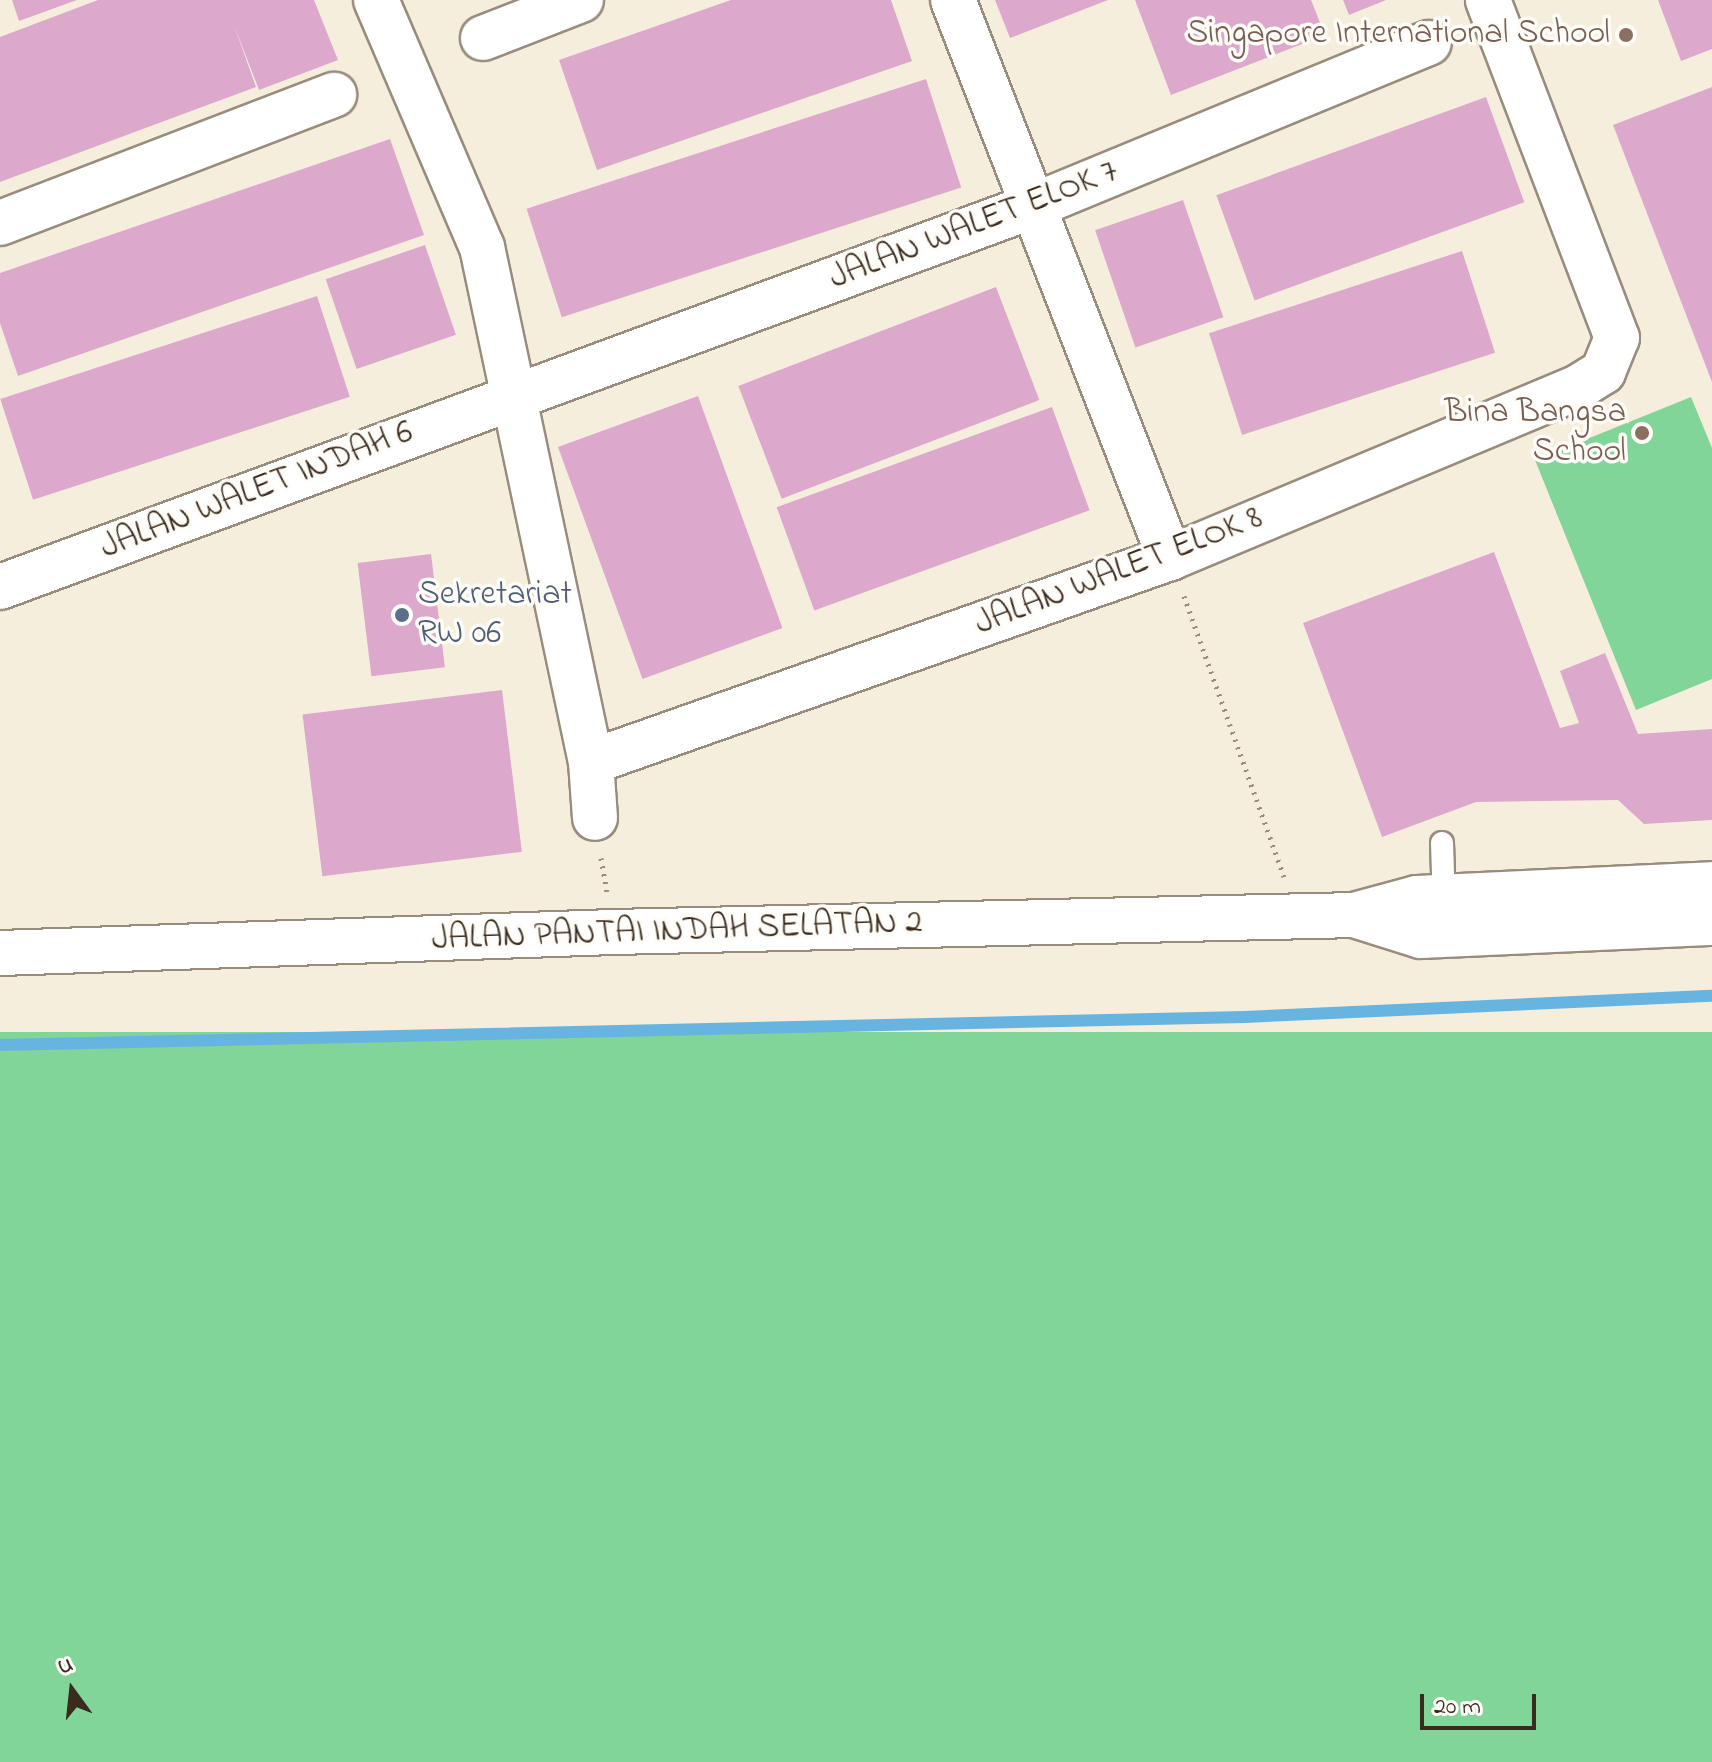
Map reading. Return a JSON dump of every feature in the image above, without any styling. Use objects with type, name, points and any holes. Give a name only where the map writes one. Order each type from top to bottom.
[{"type":"street","points":[[376,0],[482,247],[591,762],[595,818]]},
{"type":"street","points":[[483,38],[581,0]]},
{"type":"street","points":[[953,0],[1170,558]]},
{"type":"street","name":"JALAN WALET ELOK 8","points":[[591,762],[1170,558],[1577,388],[1603,372],[1617,338],[1488,0]]},
{"type":"street","name":"JALAN WALET ELOK 7","points":[[513,395],[1033,206],[1429,43]]},
{"type":"street","points":[[0,223],[334,95]]},
{"type":"street","name":"JALAN WALET INDAH 6","points":[[0,587],[513,395]]},
{"type":"street","name":"JALAN PANTAI INDAH SELATAN 2","points":[[1444,916],[1712,884]]},
{"type":"street","name":"JALAN PANTAI INDAH SELATAN 2","points":[[0,953],[613,932],[1354,915],[1417,898],[1444,916],[1712,923]]},
{"type":"lane","points":[[1442,843],[1444,916]]},
{"type":"path","points":[[1170,558],[1297,916]]},
{"type":"path","points":[[595,818],[613,932]]},
{"type":"green space","points":[[1691,397],[1712,448],[1712,679],[1636,710],[1535,460]]},
{"type":"green space","points":[[0,1032],[1712,1032],[1712,1762],[0,1762]]},
{"type":"building","points":[[12,0],[77,0],[19,21]]},
{"type":"building","points":[[98,0],[314,0],[338,60],[259,90],[234,25],[256,87],[0,182],[0,37]]},
{"type":"building","points":[[731,0],[891,0],[912,61],[597,170],[559,60]]},
{"type":"building","points":[[995,0],[1108,0],[1010,38]]},
{"type":"building","points":[[1135,0],[1311,0],[1325,35],[1171,95]]},
{"type":"building","points":[[1343,0],[1386,0],[1349,15]]},
{"type":"building","points":[[1658,0],[1712,0],[1712,49],[1681,61]]},
{"type":"building","points":[[926,79],[961,187],[562,317],[527,209]]},
{"type":"building","points":[[1712,87],[1712,382],[1613,125]]},
{"type":"building","points":[[1486,97],[1524,202],[1255,300],[1216,195]]},
{"type":"building","points":[[390,139],[424,235],[18,376],[0,323],[0,273]]},
{"type":"building","points":[[1183,200],[1223,317],[1135,348],[1095,230]]},
{"type":"building","points":[[425,245],[456,335],[357,369],[326,279]]},
{"type":"building","points":[[1462,251],[1495,353],[1242,435],[1209,333]]},
{"type":"building","points":[[996,287],[1039,400],[782,499],[738,386]]},
{"type":"building","points":[[317,296],[350,397],[33,500],[0,399]]},
{"type":"building","points":[[698,396],[782,628],[642,679],[558,447]]},
{"type":"building","points":[[1052,407],[1090,510],[814,611],[777,507]]},
{"type":"building","points":[[1494,552],[1560,728],[1579,723],[1560,671],[1605,653],[1638,734],[1712,729],[1712,820],[1644,824],[1618,800],[1476,802],[1382,837],[1303,623]]},
{"type":"building","name":"Sekretariat RW 06","points":[[431,554],[445,667],[371,676],[358,563]]},
{"type":"building","points":[[502,690],[522,852],[322,876],[302,714]]},
{"type":"waterway","points":[[0,1045],[1245,1017],[1712,996]]},
{"type":"place","name":"Singapore International School","points":[[1626,35]]},
{"type":"place","name":"Bina Bangsa School","points":[[1642,433]]},
{"type":"place","name":"Sekretariat RW 06","points":[[402,615]]}]
